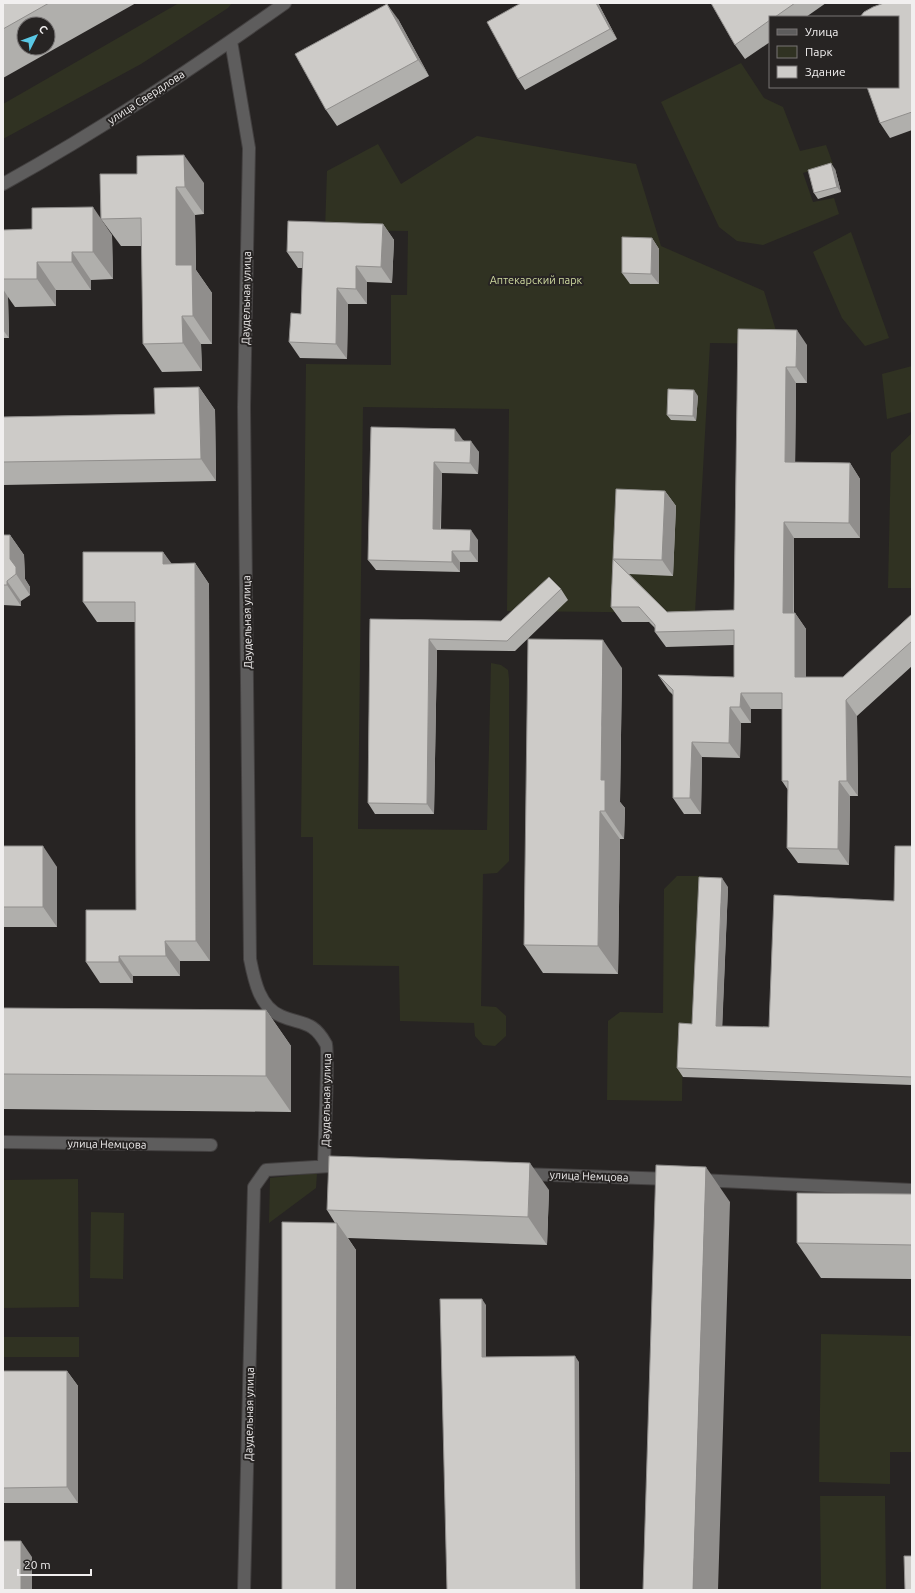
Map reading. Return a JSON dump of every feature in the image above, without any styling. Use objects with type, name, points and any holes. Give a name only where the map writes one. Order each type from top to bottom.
[{"type":"street","name":"улица Свердлова","points":[[3,184],[68,148],[231,41],[285,3]]},
{"type":"street","name":"Даудельная улица","points":[[231,41],[249,148],[244,408],[250,959],[255,984],[267,1005],[280,1016],[312,1026],[327,1045],[324,1166],[266,1170],[254,1187],[244,1590]]},
{"type":"street","name":"улица Немцова","points":[[3,1142],[211,1145]]},
{"type":"street","points":[[324,1166],[340,1167]]},
{"type":"street","name":"улица Немцова","points":[[505,1173],[912,1190]]},
{"type":"green space","points":[[179,3],[232,3],[228,8],[141,64],[3,139],[3,104]]},
{"type":"green space","points":[[741,63],[764,98],[783,107],[800,151],[826,145],[833,164],[803,173],[813,202],[834,198],[839,214],[763,245],[737,241],[719,227],[661,102]]},
{"type":"green space","name":"Аптекарский парк","points":[[477,136],[636,164],[661,246],[764,291],[780,344],[710,343],[695,613],[507,611],[509,409],[363,407],[358,829],[487,830],[491,663],[501,665],[508,670],[509,861],[497,873],[483,874],[481,1006],[496,1007],[506,1016],[506,1036],[495,1046],[483,1045],[475,1036],[474,1023],[400,1021],[399,966],[313,965],[313,837],[301,837],[306,364],[391,365],[391,295],[407,295],[408,231],[325,230],[327,171],[378,144],[401,184]]},
{"type":"green space","points":[[851,232],[889,338],[865,346],[842,318],[813,252]]},
{"type":"green space","points":[[912,366],[912,412],[887,419],[882,374]]},
{"type":"green space","points":[[912,433],[912,588],[888,588],[891,453]]},
{"type":"green space","points":[[677,876],[704,876],[697,1029],[683,1030],[682,1101],[607,1100],[608,1021],[620,1012],[663,1013],[664,889]]},
{"type":"green space","points":[[317,1173],[316,1188],[269,1223],[270,1178]]},
{"type":"green space","points":[[78,1179],[79,1307],[3,1308],[3,1180]]},
{"type":"green space","points":[[91,1212],[124,1213],[123,1279],[90,1278]]},
{"type":"green space","points":[[821,1334],[912,1336],[912,1452],[890,1452],[890,1484],[819,1482]]},
{"type":"green space","points":[[3,1337],[79,1337],[79,1357],[3,1357]]},
{"type":"green space","points":[[820,1496],[885,1496],[886,1590],[821,1590]]},
{"type":"building","points":[[3,3],[49,3],[26,16],[16,16],[16,22],[3,29]]},
{"type":"building","points":[[521,3],[596,3],[610,29],[518,79],[487,22]]},
{"type":"building","points":[[711,3],[795,3],[776,16],[769,16],[769,21],[735,45]]},
{"type":"building","points":[[884,3],[912,3],[912,112],[880,123],[867,88],[899,88],[899,16],[861,16],[864,12]]},
{"type":"building","points":[[387,4],[418,60],[326,110],[295,54]]},
{"type":"building","points":[[184,155],[185,187],[176,187],[176,265],[192,265],[193,316],[182,316],[183,343],[143,344],[141,218],[101,219],[100,174],[137,174],[137,156]]},
{"type":"building","points":[[831,163],[837,187],[814,193],[808,170]]},
{"type":"building","points":[[93,207],[93,252],[72,252],[72,262],[37,262],[37,279],[3,279],[3,230],[32,229],[32,208]]},
{"type":"building","points":[[288,221],[383,224],[381,267],[356,266],[356,289],[337,288],[336,344],[289,342],[291,313],[301,314],[303,252],[287,252]]},
{"type":"building","points":[[622,237],[652,238],[651,274],[622,273]]},
{"type":"building","points":[[738,329],[797,330],[796,367],[786,367],[785,462],[850,463],[849,523],[784,522],[783,613],[795,613],[795,677],[843,677],[912,614],[912,641],[846,700],[847,781],[839,781],[838,849],[787,848],[788,781],[782,781],[782,693],[741,693],[740,707],[730,707],[729,743],[692,742],[690,798],[673,798],[673,690],[658,675],[734,677],[734,630],[655,632],[655,625],[639,607],[611,607],[613,559],[667,612],[734,610]]},
{"type":"building","points":[[199,387],[201,459],[3,462],[3,417],[155,414],[154,388]]},
{"type":"building","points":[[668,389],[694,390],[693,416],[667,415]]},
{"type":"building","points":[[371,427],[455,429],[455,441],[471,441],[470,463],[434,462],[433,529],[471,530],[470,551],[452,551],[452,562],[368,560]]},
{"type":"building","points":[[616,489],[665,491],[662,560],[613,559]]},
{"type":"building","points":[[3,535],[10,535],[10,559],[16,567],[16,574],[7,581],[7,585],[3,585]]},
{"type":"building","points":[[83,552],[163,552],[163,564],[195,563],[196,941],[165,941],[166,956],[119,956],[119,962],[86,962],[86,910],[136,910],[135,602],[83,602]]},
{"type":"building","points":[[549,577],[561,589],[507,641],[429,639],[427,804],[368,803],[370,619],[501,621]]},
{"type":"building","points":[[528,639],[603,640],[601,780],[605,780],[605,811],[600,811],[598,946],[524,945]]},
{"type":"building","points":[[3,846],[43,846],[43,907],[3,907]]},
{"type":"building","points":[[895,846],[912,846],[912,1077],[677,1068],[679,1023],[692,1024],[699,877],[722,878],[716,1026],[769,1027],[774,895],[894,901]]},
{"type":"building","points":[[3,1008],[266,1010],[266,1076],[3,1074]]},
{"type":"building","points":[[329,1156],[530,1163],[528,1217],[327,1210]]},
{"type":"building","points":[[656,1165],[706,1167],[693,1590],[643,1590]]},
{"type":"building","points":[[797,1193],[912,1194],[912,1245],[797,1243]]},
{"type":"building","points":[[282,1222],[337,1223],[336,1590],[282,1590]]},
{"type":"building","points":[[440,1299],[482,1299],[482,1357],[575,1356],[576,1590],[447,1590]]},
{"type":"building","points":[[3,1371],[67,1371],[67,1487],[3,1488]]},
{"type":"building","points":[[3,1541],[21,1541],[21,1590],[3,1590]]},
{"type":"building","points":[[904,1556],[912,1556],[912,1590],[905,1590]]}]
